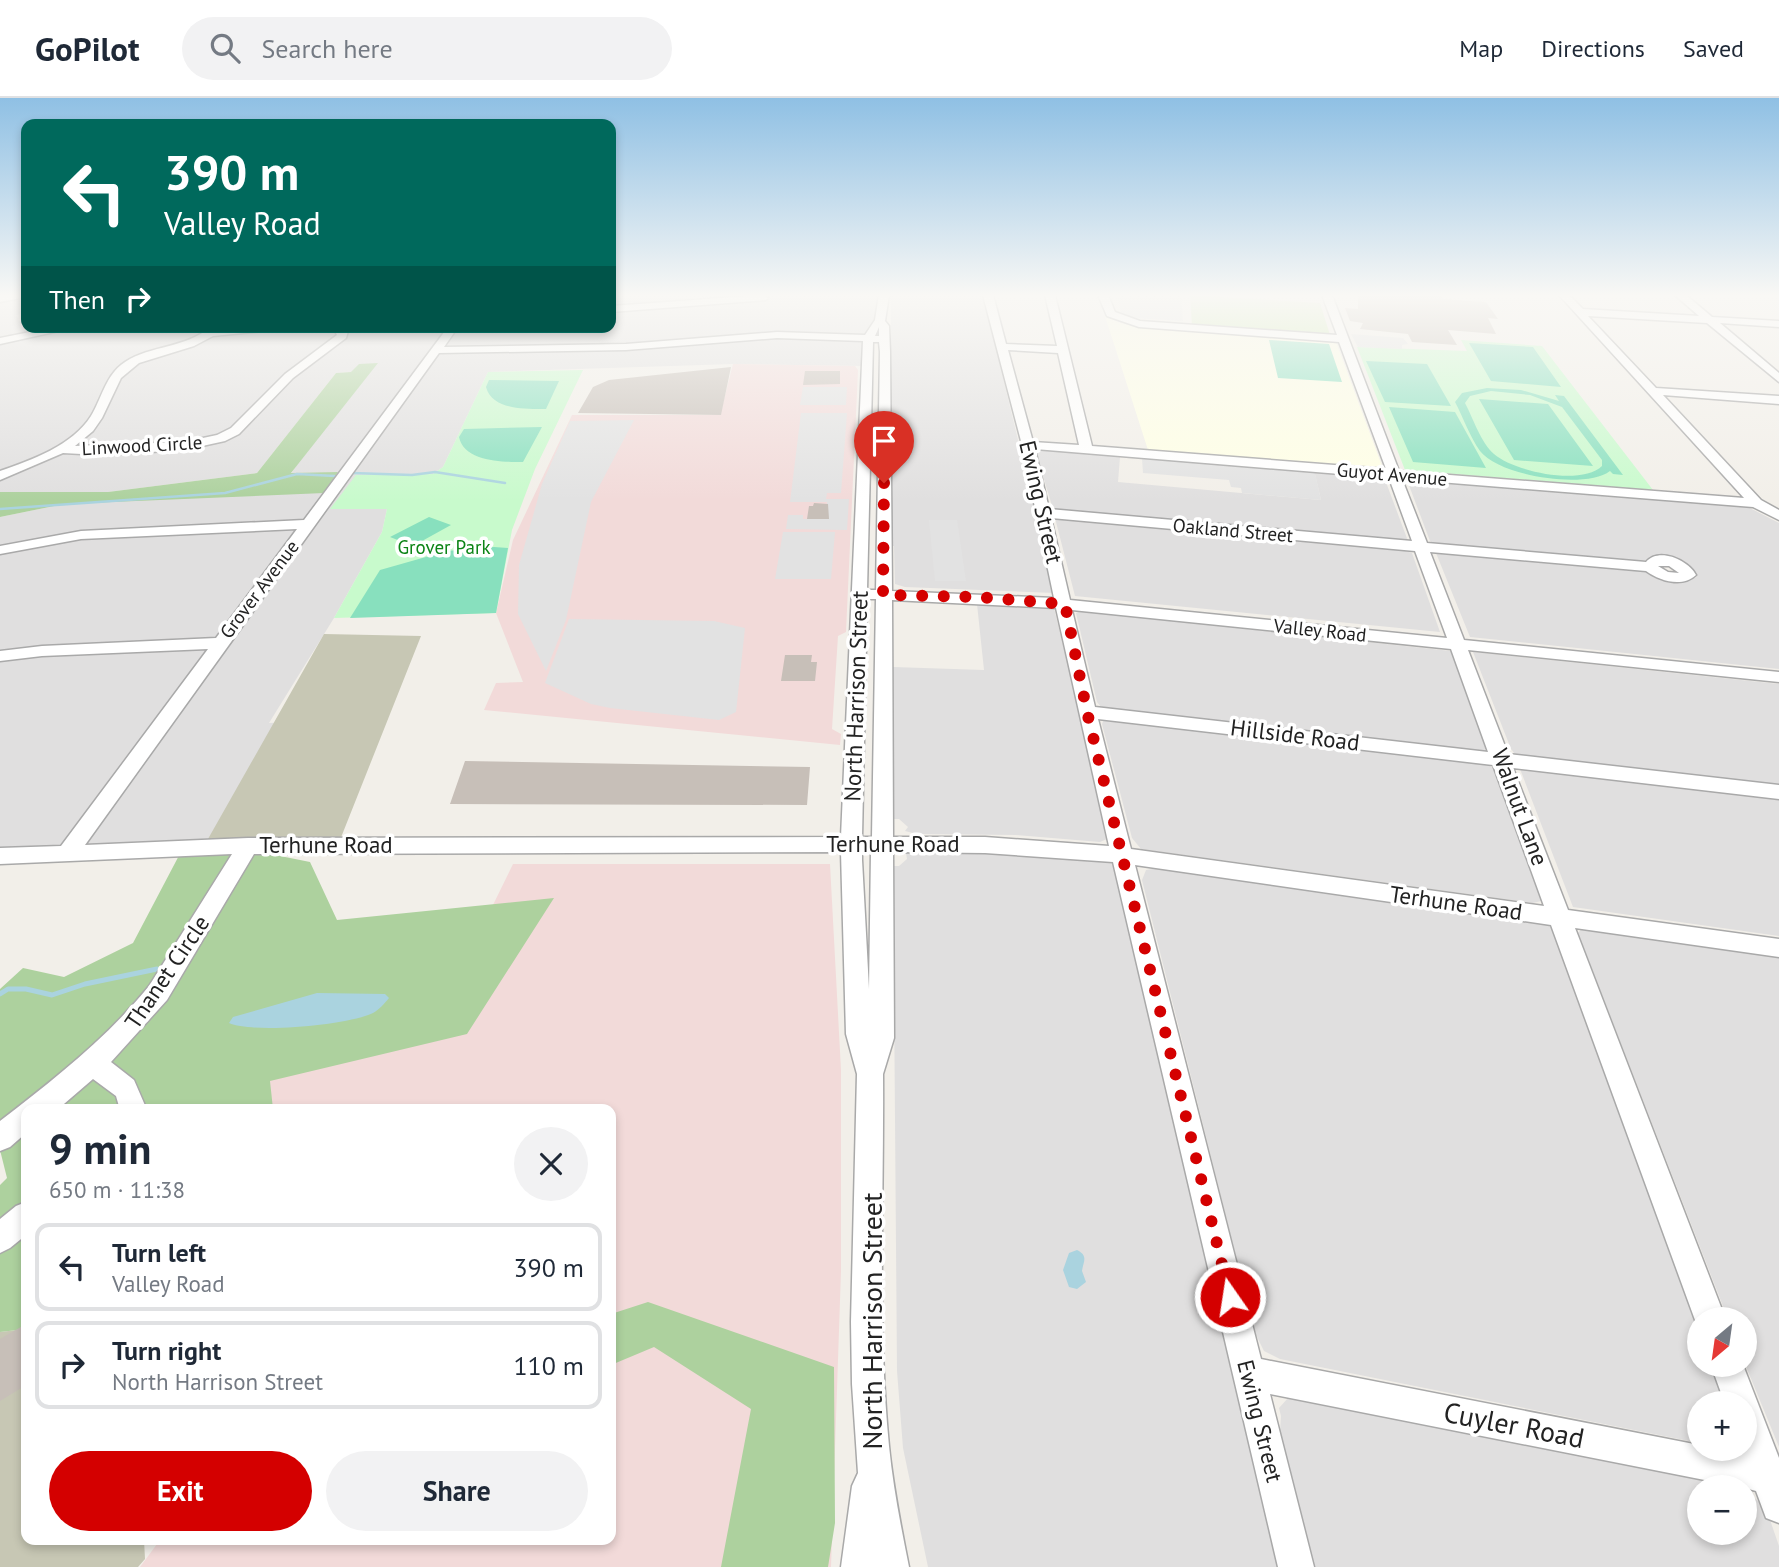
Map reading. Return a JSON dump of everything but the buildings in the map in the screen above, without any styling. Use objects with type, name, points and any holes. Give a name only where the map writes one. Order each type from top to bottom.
[{"type":"street","points":[[0,476],[60,449],[95,421],[124,367],[131,364]]},
{"type":"street","name":"Linwood Circle","points":[[60,449],[100,451],[190,445],[221,438],[235,431],[289,376],[305,364]]},
{"type":"street","name":"Grover Avenue","points":[[68,852],[218,643],[427,364]]},
{"type":"street","name":"North Harrison Street","points":[[867,364],[851,844],[859,1034],[870,1074],[869,1337],[872,1467],[891,1567]]},
{"type":"street","points":[[866,408],[880,402],[884,392],[877,384],[877,372],[869,364]]},
{"type":"street","name":"North Harrison Street","points":[[870,1074],[881,1038],[885,364]]},
{"type":"street","name":"Ewing Street","points":[[1008,364],[1065,604],[1087,712],[1296,1567]]},
{"type":"street","points":[[1066,364],[1086,449]]},
{"type":"street","name":"Walnut Lane","points":[[1353,364],[1705,1307]]},
{"type":"street","points":[[1629,364],[1756,503],[1779,516]]},
{"type":"street","points":[[1761,364],[1779,379]]},
{"type":"street","points":[[1655,391],[1779,400]]},
{"type":"street","name":"Guyot Avenue","points":[[1028,444],[1756,503]]},
{"type":"street","name":"Oakland Street","points":[[1044,513],[1650,567]]},
{"type":"street","points":[[0,550],[81,535],[307,524]]},
{"type":"street","name":"Valley Road","points":[[859,594],[979,597],[1065,604],[1779,677]]},
{"type":"street","points":[[0,656],[42,650],[218,643]]},
{"type":"street","name":"Hillside Road","points":[[1087,712],[1779,792]]},
{"type":"street","name":"Terhune Road","points":[[0,856],[248,846],[882,844],[1038,847],[1123,856],[1779,948]]},
{"type":"street","name":"Thanet Circle","points":[[44,1104],[118,1042],[158,993],[248,846]]},
{"type":"street","points":[[93,1065],[117,1079],[129,1092],[132,1104]]},
{"type":"street","points":[[0,1138],[21,1121]]},
{"type":"street","points":[[0,1238],[21,1220]]},
{"type":"street","name":"Cuyler Road","points":[[1248,1373],[1775,1486]]},
{"type":"street","points":[[1757,1442],[1775,1486]]},
{"type":"street","points":[[859,1567],[872,1467]]},
{"type":"shaded area","points":[[0,364],[866,364],[866,366],[733,364],[488,372],[443,467],[433,474],[356,475],[387,509],[382,532],[334,618],[269,723],[388,718],[334,845],[0,860],[0,517],[64,504],[291,474],[351,372],[336,373],[257,473],[108,492],[0,492]]},
{"type":"shaded area","points":[[733,364],[855,366],[858,370],[846,632],[838,636],[832,729],[841,734],[840,745],[484,710],[496,683],[523,682],[496,613],[513,540],[572,415],[720,415]]},
{"type":"shaded area","points":[[891,364],[1000,364],[1055,593],[905,587],[895,584],[894,546],[891,546]]},
{"type":"shaded area","points":[[1120,364],[1344,364],[1382,466],[1376,468],[1148,450]]},
{"type":"shaded area","points":[[803,387],[847,387],[846,405],[800,405]]},
{"type":"shaded area","points":[[801,413],[847,413],[841,493],[827,493],[826,499],[849,499],[847,530],[786,529],[788,515],[803,515],[803,519],[826,519],[827,502],[790,502]]},
{"type":"shaded area","points":[[634,420],[591,502],[566,620],[546,671],[518,614],[519,565],[542,484],[570,421]]},
{"type":"shaded area","points":[[1035,450],[1142,458],[1120,457],[1118,482],[1321,500],[1314,470],[1384,477],[1408,541],[1053,509]]},
{"type":"shaded area","points":[[1142,458],[1315,473],[1321,500],[1242,493],[1241,488],[1231,487],[1229,480],[1143,473]]},
{"type":"shaded area","points":[[1409,478],[1746,506],[1779,523],[1779,669],[1470,637],[1436,553],[1638,570],[1685,581],[1697,577],[1697,573],[1682,563],[1650,559],[1638,562],[1435,544],[1430,541],[1407,480]]},
{"type":"shaded area","points":[[1055,518],[1406,551],[1412,553],[1440,632],[1075,596]]},
{"type":"shaded area","points":[[929,520],[957,520],[966,581],[935,581]]},
{"type":"shaded area","points":[[783,532],[835,532],[831,579],[775,579]]},
{"type":"shaded area","points":[[977,604],[1054,608],[1109,833],[1107,839],[1100,842],[1016,835],[917,834],[905,831],[908,827],[899,819],[892,819],[893,667],[984,670]]},
{"type":"shaded area","points":[[1081,611],[1451,651],[1487,748],[1483,751],[1101,707],[1097,702],[1076,613]]},
{"type":"shaded area","points":[[569,619],[714,621],[745,628],[736,712],[719,720],[610,708],[591,704],[545,683]]},
{"type":"shaded area","points":[[324,634],[421,636],[338,845],[204,846]]},
{"type":"shaded area","points":[[1473,652],[1779,684],[1779,786],[1515,754]]},
{"type":"shaded area","points":[[1104,719],[1482,762],[1497,770],[1541,901],[1533,903],[1141,849],[1132,838],[1102,724]]},
{"type":"shaded area","points":[[1520,769],[1779,798],[1779,936],[1573,907]]},
{"type":"shaded area","points":[[990,851],[1108,860],[1118,867],[1279,1567],[928,1567],[903,1448],[897,1371],[893,866],[899,866],[907,859],[906,853]]},
{"type":"shaded area","points":[[513,864],[830,864],[841,1070],[841,1271],[831,1567],[140,1567],[156,1545],[616,1545],[616,1104],[221,1104],[218,1091],[442,1009]]},
{"type":"shaded area","points":[[1158,868],[1546,923],[1552,928],[1691,1307],[1687,1307],[1687,1377],[1716,1377],[1722,1391],[1687,1391],[1687,1441],[1280,1359],[1264,1351],[1255,1333],[1142,880],[1146,870]]},
{"type":"shaded area","points":[[1583,927],[1779,954],[1779,1447],[1750,1377],[1757,1377],[1757,1307],[1723,1307],[1578,933]]},
{"type":"shaded area","points":[[21,1330],[21,1545],[144,1545],[145,1559],[138,1567],[0,1567],[0,1332]]},
{"type":"shaded area","points":[[1300,1397],[1687,1476],[1687,1545],[1757,1545],[1757,1500],[1768,1514],[1779,1546],[1779,1567],[1314,1567],[1280,1432],[1279,1408],[1288,1398]]},
{"type":"green space","points":[[359,364],[378,364],[291,473],[338,472],[324,493],[64,504],[0,517],[0,492],[108,492],[257,473],[336,373],[351,372]]},
{"type":"green space","points":[[1275,364],[1336,364],[1342,382],[1278,378]]},
{"type":"green space","points":[[1363,364],[1556,364],[1653,490],[1405,470]]},
{"type":"green space","points":[[1367,364],[1427,364],[1451,406],[1385,402]]},
{"type":"green space","points":[[1481,364],[1545,364],[1561,387],[1491,381]]},
{"type":"green space","name":"Grover Park","points":[[583,370],[535,469],[512,530],[496,613],[334,618],[382,532],[387,509],[330,509],[356,475],[433,474],[443,467],[488,372]]},
{"type":"green space","points":[[489,380],[559,381],[546,409],[538,409],[510,407],[495,400],[486,387]]},
{"type":"green space","points":[[1487,388],[1521,390],[1559,401],[1555,395],[1564,396],[1623,475],[1610,471],[1598,477],[1582,479],[1543,478],[1490,460],[1476,445],[1455,402],[1462,393]],"holes":[[[1491,391],[1530,395],[1562,407],[1602,460],[1602,466],[1592,472],[1564,476],[1532,471],[1504,461],[1494,454],[1481,437],[1465,403],[1470,396]]]},
{"type":"green space","points":[[1479,399],[1548,404],[1593,466],[1514,460]]},
{"type":"green space","points":[[1389,407],[1455,412],[1486,468],[1413,462]]},
{"type":"green space","points":[[542,427],[523,462],[495,461],[476,456],[462,445],[459,437],[464,429]]},
{"type":"green space","points":[[429,517],[451,525],[413,546],[390,537]]},
{"type":"green space","points":[[508,548],[496,613],[350,618],[380,570],[447,551]]},
{"type":"green space","points":[[184,846],[230,846],[310,862],[337,920],[554,898],[467,1034],[270,1081],[272,1104],[21,1104],[21,1330],[0,1332],[0,1185],[7,1178],[0,1150],[0,989],[23,968],[64,977],[133,943]]},
{"type":"green space","points":[[648,1302],[834,1367],[835,1523],[828,1567],[721,1567],[751,1409],[654,1347],[616,1363],[616,1312]]},
{"type":"water","points":[[317,993],[385,994],[389,998],[373,1013],[344,1021],[279,1028],[229,1023],[233,1017]]},
{"type":"water","points":[[1077,1250],[1084,1257],[1082,1271],[1086,1282],[1077,1289],[1069,1287],[1063,1270],[1069,1253]]},
{"type":"waterway","points":[[352,473],[412,475],[435,472],[505,483]]},
{"type":"waterway","points":[[0,509],[225,493],[297,474],[335,476]]},
{"type":"waterway","points":[[0,994],[8,989],[26,989],[52,995],[85,984],[157,969]]},
{"type":"route","points":[[884,483],[883,595],[979,597],[1065,604],[1087,712],[1177,1069],[1230,1297]]}]
